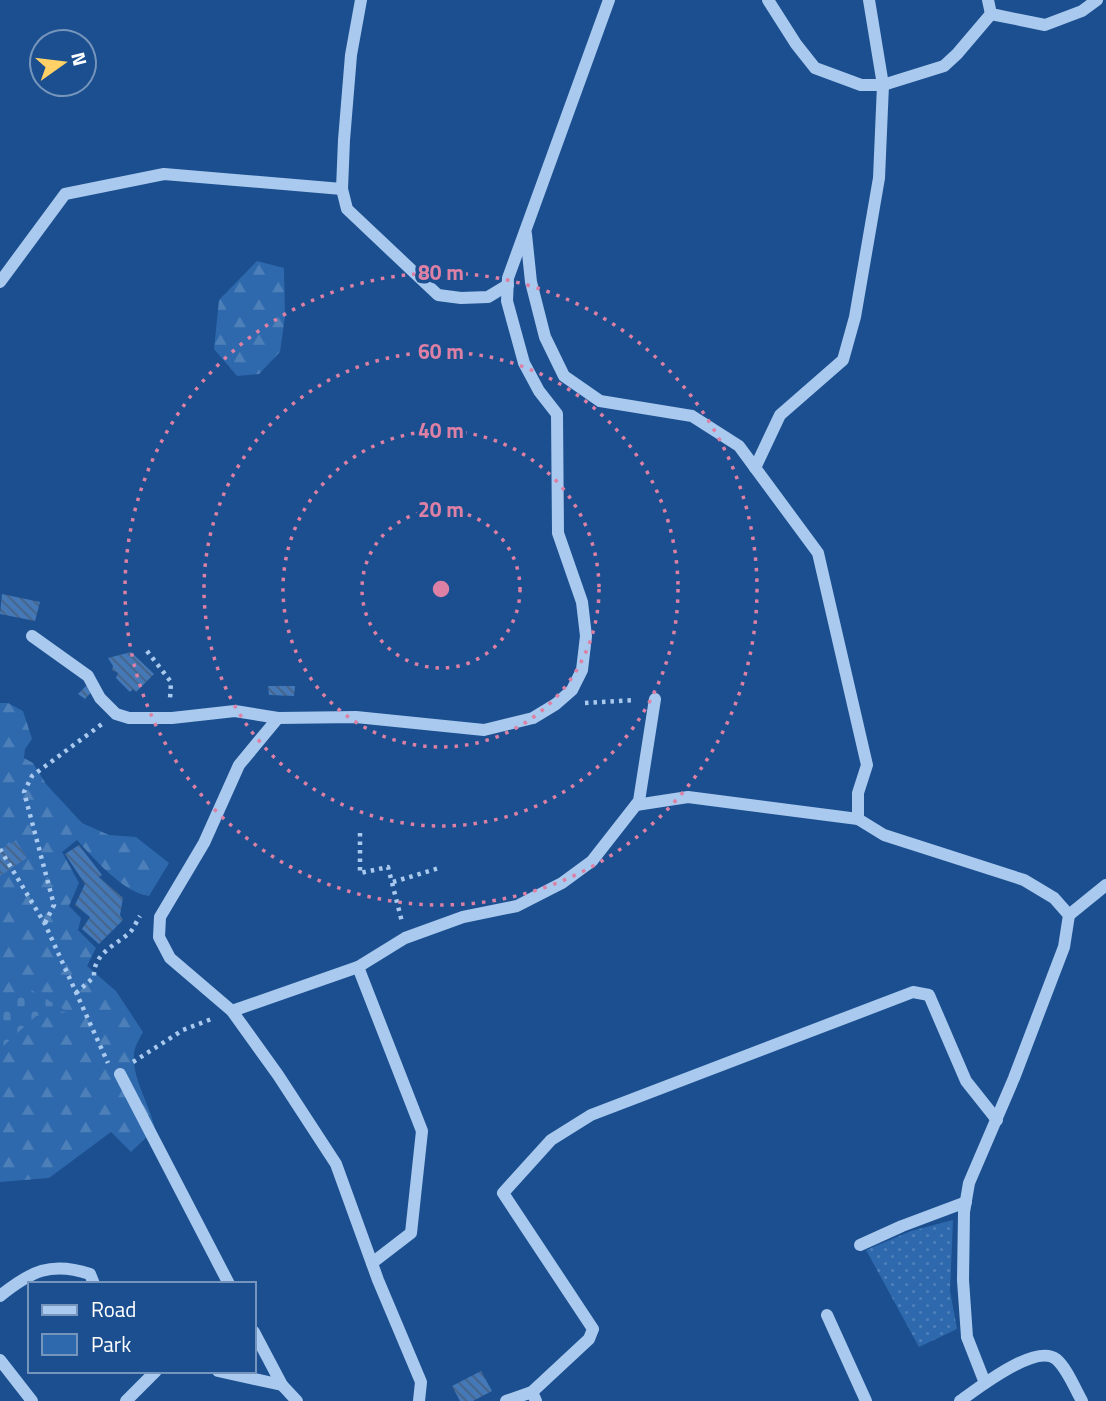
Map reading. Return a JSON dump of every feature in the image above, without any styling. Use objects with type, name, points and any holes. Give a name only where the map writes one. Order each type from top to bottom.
[{"type":"street","points":[[361,0],[351,55],[342,189],[347,209],[438,295],[488,297],[508,285]]},
{"type":"street","points":[[32,636],[88,676],[100,698],[116,714],[129,718],[169,718],[235,711],[278,718],[356,717],[484,730],[533,718],[572,690],[582,670],[586,636],[582,602],[558,533],[556,414],[524,363],[507,301],[508,278],[609,0]]},
{"type":"street","points":[[768,0],[815,68],[861,85],[883,85],[944,66],[991,13]]},
{"type":"street","points":[[755,468],[780,415],[843,360],[855,317],[879,178],[883,85],[869,0]]},
{"type":"street","points":[[988,0],[991,13]]},
{"type":"street","points":[[991,13],[1045,25],[1082,10],[1097,0]]},
{"type":"street","points":[[0,282],[65,194],[164,174],[342,189]]},
{"type":"street","points":[[525,230],[531,282],[545,337],[564,376],[600,401],[692,416],[739,446],[818,553],[867,765],[858,793],[859,818]]},
{"type":"street","points":[[232,1011],[358,967],[405,937],[463,917],[517,906],[562,883],[592,861],[639,801],[655,699]]},
{"type":"street","points":[[278,718],[239,765],[204,843],[160,917],[159,937],[170,958],[232,1011],[336,1164],[372,1263],[421,1382],[419,1401]]},
{"type":"street","points":[[636,805],[688,797],[859,818],[884,835],[1024,880],[1054,898],[1069,915]]},
{"type":"street","points":[[985,1383],[967,1337],[963,1280],[969,1183],[997,1120],[1064,947],[1069,915],[1106,885]]},
{"type":"street","points":[[358,967],[422,1131],[411,1233],[372,1263]]},
{"type":"street","points":[[506,1401],[534,1397],[589,1339],[593,1329],[503,1193],[551,1140],[592,1115],[913,992],[929,995],[966,1081],[997,1120]]},
{"type":"street","points":[[120,1074],[228,1282]]},
{"type":"street","points":[[860,1245],[966,1202]]},
{"type":"street","points":[[0,1296],[19,1280],[46,1268],[71,1268],[90,1274],[93,1282]]},
{"type":"street","points":[[827,1315],[866,1401]]},
{"type":"street","points":[[256,1336],[282,1385],[298,1401]]},
{"type":"street","points":[[960,1401],[1016,1365],[1047,1356],[1055,1358],[1061,1365],[1082,1401]]},
{"type":"street","points":[[0,1360],[33,1401]]},
{"type":"street","points":[[126,1401],[154,1373]]},
{"type":"street","points":[[227,1373],[282,1385]]},
{"type":"path","points":[[147,650],[171,682],[169,718]]},
{"type":"path","points":[[564,698],[582,703],[655,699]]},
{"type":"path","points":[[45,924],[54,905],[24,792],[32,776],[116,714]]},
{"type":"path","points":[[360,834],[360,873],[388,866],[405,937]]},
{"type":"path","points":[[0,849],[45,924],[106,1061],[120,1074],[183,1030],[232,1011]]},
{"type":"path","points":[[393,882],[439,868]]},
{"type":"path","points":[[76,993],[94,977],[93,967],[101,956],[114,942],[129,934],[145,906],[166,908]]},
{"type":"green space","points":[[257,261],[284,268],[285,316],[280,352],[259,374],[237,376],[214,349],[219,300]]},
{"type":"green space","points":[[0,703],[8,703],[23,711],[32,739],[25,749],[24,758],[33,763],[46,784],[82,823],[109,835],[136,837],[169,863],[149,896],[139,894],[120,882],[77,840],[62,852],[79,883],[69,906],[81,918],[78,930],[96,948],[87,966],[116,991],[143,1032],[135,1050],[134,1063],[155,1129],[131,1152],[111,1132],[49,1178],[0,1182]]},
{"type":"green space","points":[[23,985],[68,1012],[36,1016],[0,1049],[0,1006]]},
{"type":"green space","points":[[953,1220],[950,1291],[957,1329],[919,1347],[866,1250],[911,1231]]},
{"type":"building","points":[[2,594],[40,602],[35,621],[0,614]]},
{"type":"building","points":[[131,652],[154,674],[136,692],[133,689],[130,692],[116,678],[118,673],[112,670],[113,666],[108,658]]},
{"type":"building","points":[[93,679],[99,684],[85,699],[78,694]]},
{"type":"building","points":[[268,686],[295,686],[294,696],[269,695]]},
{"type":"building","points":[[16,840],[27,858],[0,876],[0,850]]},
{"type":"building","points":[[79,845],[102,875],[99,877],[123,898],[120,915],[123,920],[99,944],[82,929],[90,917],[75,905],[85,884],[65,854]]},
{"type":"building","points":[[481,1371],[492,1391],[473,1401],[460,1401],[452,1386]]}]
